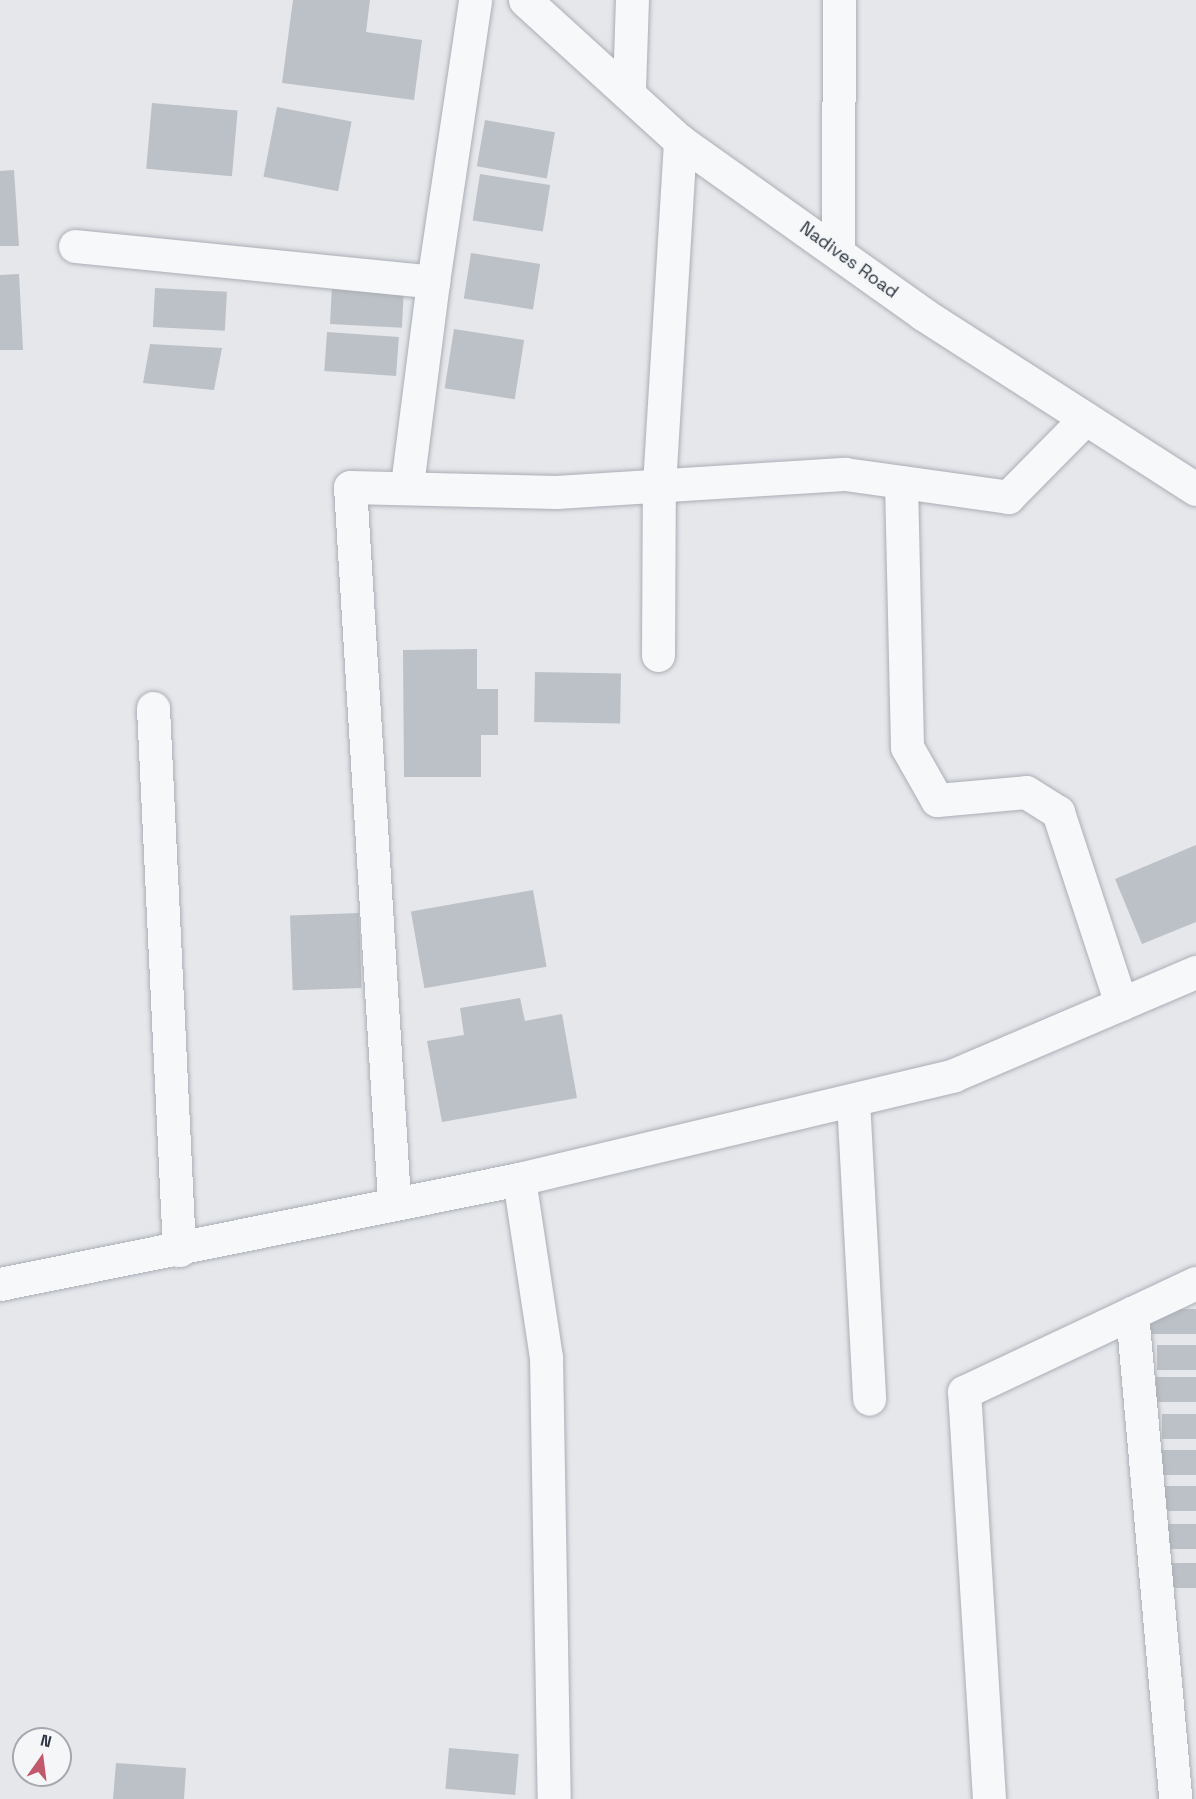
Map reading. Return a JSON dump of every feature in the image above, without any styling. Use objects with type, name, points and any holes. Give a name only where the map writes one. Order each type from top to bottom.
[{"type":"street","points":[[407,485],[433,282],[475,0]]},
{"type":"street","name":"Nadives Road","points":[[525,0],[629,88],[680,141],[838,251],[923,314],[1196,489]]},
{"type":"street","points":[[629,88],[632,0]]},
{"type":"street","points":[[838,251],[839,0]]},
{"type":"street","points":[[658,655],[659,485],[680,141]]},
{"type":"street","points":[[75,246],[433,282]]},
{"type":"street","points":[[394,1200],[350,487],[407,485],[556,492],[845,474],[1008,496],[1085,418]]},
{"type":"street","points":[[901,482],[908,747],[937,800],[1026,792],[1058,812],[1121,1004]]},
{"type":"street","points":[[153,708],[179,1250]]},
{"type":"street","points":[[0,1284],[179,1250],[394,1200],[519,1179],[954,1075],[1196,972]]},
{"type":"street","points":[[853,1100],[869,1398]]},
{"type":"street","points":[[519,1179],[546,1357],[554,1799]]},
{"type":"street","points":[[988,1799],[964,1392],[1196,1283]]},
{"type":"street","points":[[1132,1313],[1176,1799]]},
{"type":"building","points":[[293,0],[370,0],[366,32],[422,40],[414,100],[282,83]]},
{"type":"building","points":[[152,103],[238,110],[232,176],[146,169]]},
{"type":"building","points":[[277,107],[352,122],[338,191],[263,177]]},
{"type":"building","points":[[485,120],[555,132],[547,179],[477,166]]},
{"type":"building","points":[[14,170],[19,246],[0,246],[0,171]]},
{"type":"building","points":[[480,174],[550,185],[543,232],[473,220]]},
{"type":"building","points":[[471,253],[540,264],[533,309],[464,298]]},
{"type":"building","points":[[19,274],[23,350],[0,350],[0,275]]},
{"type":"building","points":[[332,286],[404,290],[402,328],[330,324]]},
{"type":"building","points":[[155,288],[227,292],[225,331],[153,327]]},
{"type":"building","points":[[454,329],[524,340],[515,399],[445,388]]},
{"type":"building","points":[[327,332],[399,337],[396,376],[324,371]]},
{"type":"building","points":[[150,344],[222,348],[214,390],[143,383]]},
{"type":"building","points":[[477,649],[477,689],[498,689],[498,735],[481,735],[481,777],[404,777],[403,650]]},
{"type":"building","points":[[535,672],[621,674],[620,723],[534,722]]},
{"type":"building","points":[[1196,845],[1196,922],[1142,944],[1115,879]]},
{"type":"building","points":[[533,890],[547,967],[424,988],[411,912]]},
{"type":"building","points":[[359,913],[362,988],[293,990],[290,915]]},
{"type":"building","points":[[520,998],[525,1021],[562,1014],[577,1098],[442,1122],[427,1041],[464,1035],[460,1008]]},
{"type":"building","points":[[1147,1309],[1196,1309],[1196,1334],[1147,1334]]},
{"type":"building","points":[[1157,1345],[1196,1345],[1196,1370],[1157,1370]]},
{"type":"building","points":[[1156,1377],[1196,1377],[1196,1402],[1156,1402]]},
{"type":"building","points":[[1162,1414],[1196,1414],[1196,1439],[1162,1439]]},
{"type":"building","points":[[1155,1450],[1196,1450],[1196,1475],[1155,1475]]},
{"type":"building","points":[[1160,1486],[1196,1486],[1196,1511],[1160,1511]]},
{"type":"building","points":[[1165,1524],[1196,1524],[1196,1549],[1165,1549]]},
{"type":"building","points":[[1166,1563],[1196,1563],[1196,1588],[1166,1588]]},
{"type":"building","points":[[449,1748],[519,1754],[515,1795],[445,1789]]},
{"type":"building","points":[[116,1763],[186,1768],[184,1799],[113,1799]]}]
